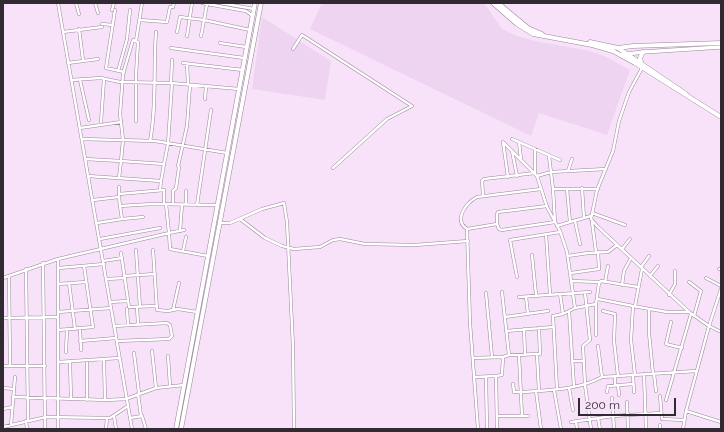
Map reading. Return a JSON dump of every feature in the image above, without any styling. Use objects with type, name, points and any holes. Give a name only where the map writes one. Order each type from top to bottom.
[{"type":"main road","points":[[176,429],[255,3]]},
{"type":"main road","points":[[181,429],[261,3]]},
{"type":"main road","points":[[494,3],[517,24],[533,34],[592,45],[613,51],[641,65]]},
{"type":"main road","points":[[498,3],[528,28],[538,33],[618,48],[633,46],[721,43]]},
{"type":"main road","points":[[613,51],[618,48]]},
{"type":"main road","points":[[618,48],[627,53],[641,65],[721,117]]},
{"type":"main road","points":[[620,55],[627,53],[721,48]]},
{"type":"main road","points":[[641,65],[640,58],[643,52]]},
{"type":"street","points":[[58,3],[132,429]]},
{"type":"street","points":[[76,3],[79,14]]},
{"type":"street","points":[[95,3],[98,13]]},
{"type":"street","points":[[114,3],[113,25],[106,66],[107,69],[124,72]]},
{"type":"street","points":[[119,178],[123,140],[121,122],[122,82],[140,20],[142,3]]},
{"type":"street","points":[[140,20],[167,22],[170,7],[174,6],[174,3]]},
{"type":"street","points":[[187,36],[192,3]]},
{"type":"street","points":[[202,3],[246,11],[253,16]]},
{"type":"street","points":[[220,3],[254,9]]},
{"type":"street","points":[[201,36],[207,4]]},
{"type":"street","points":[[118,71],[127,39],[130,10]]},
{"type":"street","points":[[177,32],[180,17],[204,20],[250,30]]},
{"type":"street","points":[[63,32],[102,25],[113,25]]},
{"type":"street","points":[[79,29],[83,60]]},
{"type":"street","points":[[150,141],[154,120],[156,32]]},
{"type":"street","points":[[293,49],[302,35],[412,106],[387,119],[333,168]]},
{"type":"street","points":[[127,39],[138,42],[136,121]]},
{"type":"street","points":[[220,43],[247,47]]},
{"type":"street","points":[[171,48],[200,54],[245,58]]},
{"type":"street","points":[[68,63],[98,58]]},
{"type":"street","points":[[160,190],[168,144],[172,60]]},
{"type":"street","points":[[183,63],[242,70]]},
{"type":"street","points":[[173,204],[173,191],[176,188],[182,146],[187,126],[190,85],[188,84],[186,64]]},
{"type":"street","points":[[571,273],[599,269],[592,215],[598,189],[613,151],[629,92],[641,65]]},
{"type":"street","points":[[72,80],[104,79],[122,82],[172,83],[239,89]]},
{"type":"street","points":[[101,122],[104,79]]},
{"type":"street","points":[[80,80],[89,120]]},
{"type":"street","points":[[204,98],[206,86]]},
{"type":"street","points":[[197,205],[210,110]]},
{"type":"street","points":[[80,128],[121,122]]},
{"type":"street","points":[[82,139],[150,141],[227,153]]},
{"type":"street","points":[[512,139],[560,160]]},
{"type":"street","points":[[508,177],[502,142],[536,174]]},
{"type":"street","points":[[519,142],[521,160]]},
{"type":"street","points":[[535,149],[536,174],[547,206],[560,232],[568,256],[574,308]]},
{"type":"street","points":[[512,150],[517,176]]},
{"type":"street","points":[[549,156],[555,222]]},
{"type":"street","points":[[85,159],[164,164]]},
{"type":"street","points":[[568,171],[572,159]]},
{"type":"street","points":[[483,195],[482,181],[484,179],[551,172],[606,169]]},
{"type":"street","points":[[88,176],[161,181]]},
{"type":"street","points":[[119,187],[122,219]]},
{"type":"street","points":[[553,190],[582,188],[598,189]]},
{"type":"street","points":[[582,188],[584,218]]},
{"type":"street","points":[[478,429],[474,377],[468,241],[467,229],[461,222],[463,210],[472,200],[483,195],[541,189]]},
{"type":"street","points":[[568,189],[570,222]]},
{"type":"street","points":[[93,200],[160,190],[165,192],[170,249],[208,256]]},
{"type":"street","points":[[3,278],[43,263],[182,230],[186,191]]},
{"type":"street","points":[[219,223],[230,223],[262,209],[284,203],[293,347],[294,429]]},
{"type":"street","points":[[120,206],[165,204],[217,205]]},
{"type":"street","points":[[547,206],[498,212],[497,224],[499,229],[502,230],[555,222]]},
{"type":"street","points":[[557,226],[592,215],[625,225]]},
{"type":"street","points":[[97,223],[143,217]]},
{"type":"street","points":[[240,219],[254,232],[288,249],[313,248],[333,240],[340,239],[379,245],[415,245],[468,241]]},
{"type":"street","points":[[575,221],[580,244]]},
{"type":"street","points":[[592,222],[691,314],[721,332]]},
{"type":"street","points":[[467,229],[497,224]]},
{"type":"street","points":[[100,239],[160,228]]},
{"type":"street","points":[[517,277],[510,240],[560,232]]},
{"type":"street","points":[[546,234],[550,294]]},
{"type":"street","points":[[183,251],[186,238]]},
{"type":"street","points":[[622,249],[630,239]]},
{"type":"street","points":[[568,256],[597,252],[610,252],[617,245]]},
{"type":"street","points":[[136,250],[138,275],[138,324]]},
{"type":"street","points":[[153,250],[156,306],[159,310],[178,309],[197,312]]},
{"type":"street","points":[[121,253],[129,307],[156,306]]},
{"type":"street","points":[[532,255],[536,295]]},
{"type":"street","points":[[634,392],[631,340],[634,306],[641,268],[649,256]]},
{"type":"street","points":[[58,268],[84,266],[122,258]]},
{"type":"street","points":[[622,285],[624,271],[631,258]]},
{"type":"street","points":[[58,259],[58,429]]},
{"type":"street","points":[[43,263],[46,398],[45,429]]},
{"type":"street","points":[[58,330],[93,327],[84,266]]},
{"type":"street","points":[[605,282],[608,266]]},
{"type":"street","points":[[650,276],[658,266]]},
{"type":"street","points":[[26,269],[28,366],[27,429]]},
{"type":"street","points":[[669,295],[675,284],[675,271]]},
{"type":"street","points":[[106,279],[155,274]]},
{"type":"street","points":[[9,276],[10,366]]},
{"type":"street","points":[[706,278],[721,286]]},
{"type":"street","points":[[572,281],[605,282],[638,287]]},
{"type":"street","points":[[58,284],[86,282]]},
{"type":"street","points":[[596,336],[596,304],[598,299],[599,282]]},
{"type":"street","points":[[666,400],[691,314],[701,291],[689,282]]},
{"type":"street","points":[[69,283],[75,329]]},
{"type":"street","points":[[173,310],[179,283]]},
{"type":"street","points":[[683,429],[696,371],[721,289]]},
{"type":"street","points":[[502,292],[508,355]]},
{"type":"street","points":[[519,297],[590,292]]},
{"type":"street","points":[[486,293],[492,357]]},
{"type":"street","points":[[585,293],[590,340],[583,346],[583,361],[591,429]]},
{"type":"street","points":[[560,294],[563,314]]},
{"type":"street","points":[[526,297],[528,314]]},
{"type":"street","points":[[598,299],[667,312],[691,314]]},
{"type":"street","points":[[110,302],[128,301]]},
{"type":"street","points":[[560,429],[555,390],[553,316],[563,314],[574,308],[596,304]]},
{"type":"street","points":[[58,312],[111,308]]},
{"type":"street","points":[[127,309],[128,325]]},
{"type":"street","points":[[649,309],[649,333],[656,391]]},
{"type":"street","points":[[505,317],[548,311]]},
{"type":"street","points":[[569,311],[574,387]]},
{"type":"street","points":[[603,311],[615,314],[614,341],[616,376],[619,395]]},
{"type":"street","points":[[3,318],[58,317]]},
{"type":"street","points":[[671,322],[666,344],[682,348]]},
{"type":"street","points":[[80,342],[171,338],[169,324],[114,326]]},
{"type":"street","points":[[506,331],[553,327]]},
{"type":"street","points":[[80,328],[80,350]]},
{"type":"street","points":[[539,328],[540,353],[537,355],[541,429]]},
{"type":"street","points":[[66,352],[67,329]]},
{"type":"street","points":[[524,329],[525,355]]},
{"type":"street","points":[[598,346],[602,377]]},
{"type":"street","points":[[152,351],[156,388]]},
{"type":"street","points":[[134,353],[141,416],[143,417],[146,429]]},
{"type":"street","points":[[473,358],[503,357],[508,355],[537,355]]},
{"type":"street","points":[[519,355],[522,416]]},
{"type":"street","points":[[168,356],[170,386]]},
{"type":"street","points":[[474,377],[496,376],[502,374],[503,357]]},
{"type":"street","points":[[58,362],[119,358]]},
{"type":"street","points":[[104,359],[105,400]]},
{"type":"street","points":[[87,400],[88,360]]},
{"type":"street","points":[[573,361],[583,361]]},
{"type":"street","points":[[70,362],[71,399]]},
{"type":"street","points":[[3,366],[45,366]]},
{"type":"street","points":[[513,384],[514,392],[555,390],[585,385],[602,377],[696,371]]},
{"type":"street","points":[[644,374],[644,414],[646,429]]},
{"type":"street","points":[[496,376],[497,429]]},
{"type":"street","points":[[11,425],[15,377]]},
{"type":"street","points":[[486,377],[487,429]]},
{"type":"street","points":[[608,392],[607,386],[633,384]]},
{"type":"street","points":[[13,397],[105,400],[126,398],[156,388],[184,385]]},
{"type":"street","points":[[3,388],[14,389]]},
{"type":"street","points":[[570,388],[573,410]]},
{"type":"street","points":[[660,396],[661,414],[663,420],[684,420]]},
{"type":"street","points":[[612,398],[614,429]]},
{"type":"street","points":[[626,402],[628,429]]},
{"type":"street","points":[[3,427],[46,417],[107,418],[114,416],[118,411],[128,406]]},
{"type":"street","points":[[3,409],[12,407]]},
{"type":"street","points":[[686,411],[721,422]]},
{"type":"street","points":[[571,422],[613,416],[661,414]]},
{"type":"street","points":[[114,416],[116,429]]},
{"type":"street","points":[[130,418],[141,416]]},
{"type":"street","points":[[497,416],[528,416]]},
{"type":"street","points":[[106,429],[107,418]]},
{"type":"street","points":[[598,418],[600,429]]},
{"type":"street","points":[[576,422],[577,429]]},
{"type":"shaded area","points":[[322,3],[484,3],[502,29],[517,36],[539,42],[586,50],[604,56],[630,70],[607,135],[539,113],[531,136],[310,29]]},
{"type":"shaded area","points":[[262,17],[331,61],[325,100],[252,89]]}]
